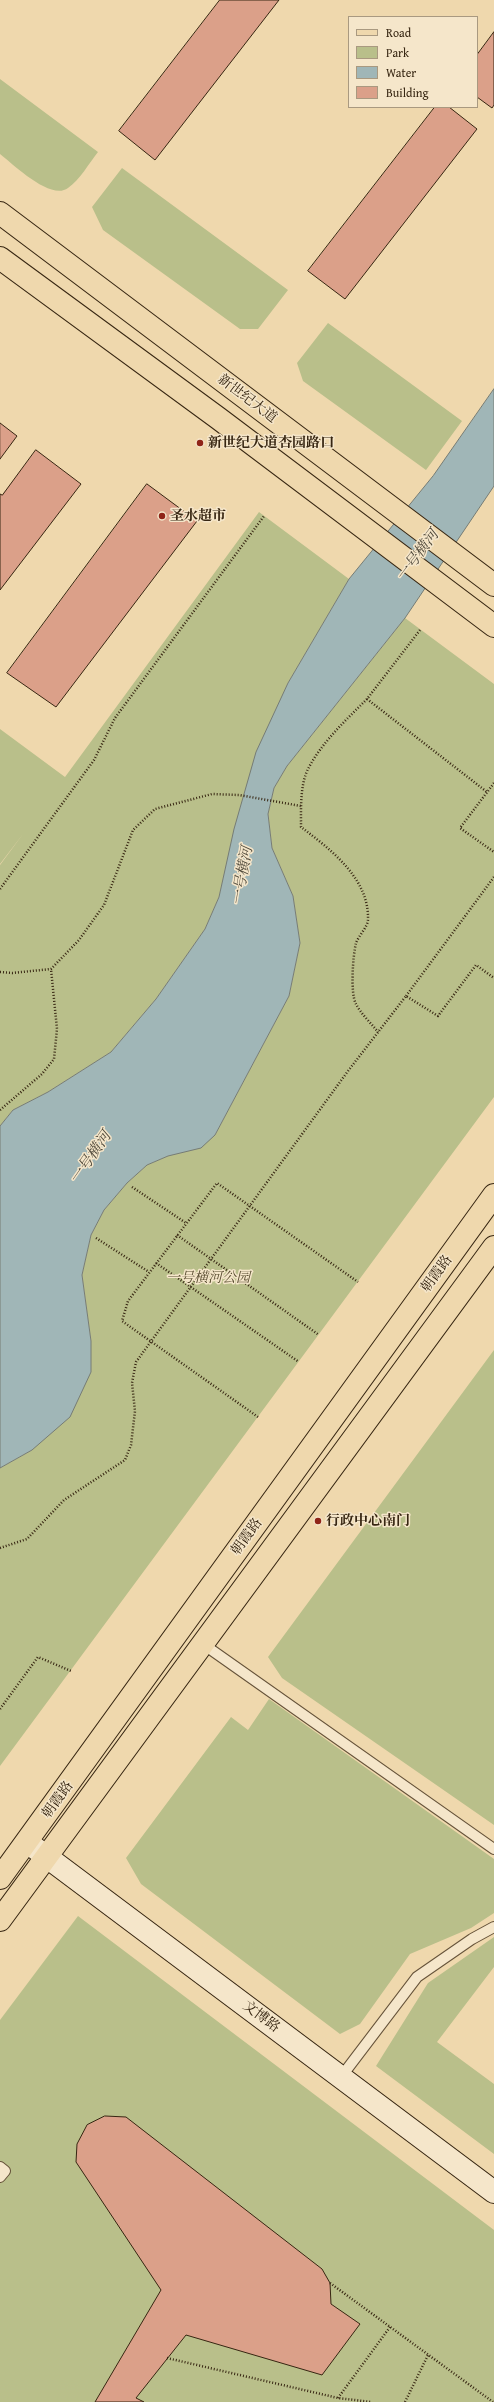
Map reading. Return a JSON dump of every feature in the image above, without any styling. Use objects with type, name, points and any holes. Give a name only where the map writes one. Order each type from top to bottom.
[{"type":"main road","name":"新世纪大道","points":[[0,213],[494,585]]},
{"type":"main road","points":[[0,258],[225,423],[494,626]]},
{"type":"main road","name":"朝霞路","points":[[0,1878],[494,1195]]},
{"type":"main road","name":"朝霞路","points":[[0,1920],[494,1248]]},
{"type":"street","name":"文博路","points":[[27,1842],[494,2192]]},
{"type":"lane","points":[[203,1644],[494,1849]]},
{"type":"lane","points":[[341,2077],[417,1977],[472,1939],[494,1927]]},
{"type":"lane","points":[[0,2167],[4,2171],[0,2177]]},
{"type":"path","points":[[0,889],[94,760],[116,718],[264,516]]},
{"type":"path","points":[[378,1032],[355,1003],[352,980],[356,944],[368,920],[366,901],[351,871],[328,847],[300,827],[301,806],[308,770],[336,730],[367,699],[420,630]]},
{"type":"path","points":[[367,699],[487,792]]},
{"type":"path","points":[[494,784],[460,828],[494,852]]},
{"type":"path","points":[[0,972],[12,973],[51,969],[79,940],[104,905],[133,830],[154,809],[212,794],[239,795],[280,801],[301,806]]},
{"type":"path","points":[[0,1548],[27,1539],[64,1500],[125,1460],[131,1445],[135,1411],[132,1383],[136,1362],[211,1259],[252,1206],[378,1032],[494,877]]},
{"type":"path","points":[[406,996],[438,1016],[476,965],[494,978]]},
{"type":"path","points":[[0,1110],[42,1074],[54,1059],[56,1029],[51,969]]},
{"type":"path","points":[[258,1417],[151,1340],[122,1321],[128,1301],[149,1272],[217,1183],[252,1206],[358,1282]]},
{"type":"path","points":[[132,1186],[186,1223]]},
{"type":"path","points":[[177,1235],[319,1335]]},
{"type":"path","points":[[96,1238],[149,1272]]},
{"type":"path","points":[[156,1263],[190,1288],[299,1362]]},
{"type":"path","points":[[0,1709],[38,1657],[71,1671]]},
{"type":"path","points":[[330,2283],[493,2402]]},
{"type":"path","points":[[338,2398],[390,2327]]},
{"type":"path","points":[[405,2402],[428,2355]]},
{"type":"path","points":[[167,2358],[338,2398],[371,2402]]},
{"type":"green space","points":[[0,79],[98,152],[80,176],[68,188],[61,191],[52,190],[43,186],[23,173],[0,154]]},
{"type":"green space","points":[[122,168],[288,290],[258,329],[240,329],[103,230],[92,207]]},
{"type":"green space","points":[[328,323],[462,421],[426,470],[303,381],[297,363]]},
{"type":"green space","points":[[259,512],[349,579],[288,683],[242,803],[219,897],[205,929],[156,999],[111,1052],[48,1092],[13,1110],[0,1126],[0,865],[23,834],[0,864],[0,729],[65,777]]},
{"type":"green space","name":"一号横河公园","points":[[405,618],[494,684],[494,1097],[0,1766],[0,1468],[32,1450],[91,1372],[91,1341],[82,1275],[91,1235],[104,1210],[127,1183],[147,1165],[215,1135],[289,996],[300,943],[293,896],[272,848],[268,814],[274,788],[287,766]]},
{"type":"green space","points":[[494,1350],[494,1825],[282,1678],[268,1657]]},
{"type":"green space","points":[[269,1699],[494,1859],[494,1913],[471,1928],[410,1954],[360,2024],[340,2034],[141,1884],[126,1858],[231,1717],[248,1730]]},
{"type":"green space","points":[[78,1916],[494,2230],[494,2402],[0,2402],[0,2020]]},
{"type":"green space","points":[[494,1937],[494,1967],[437,2042],[494,2084],[494,2154],[376,2066],[428,1983]]},
{"type":"water","name":"一号横河","points":[[494,389],[494,486],[405,618],[287,766],[274,788],[268,814],[272,848],[293,896],[300,943],[289,996],[215,1135],[201,1148],[168,1156],[147,1165],[127,1183],[104,1210],[91,1235],[82,1275],[91,1341],[91,1372],[70,1417],[32,1450],[0,1468],[0,1126],[13,1110],[48,1092],[111,1052],[156,999],[205,929],[219,897],[234,829],[256,752],[288,683],[349,579],[433,476]]},
{"type":"building","points":[[220,0],[279,0],[155,160],[119,131]]},
{"type":"building","points":[[494,32],[494,105],[492,108],[478,98],[478,54]]},
{"type":"building","points":[[434,108],[450,108],[477,129],[345,299],[308,271]]},
{"type":"building","points":[[0,423],[17,436],[0,459]]},
{"type":"building","points":[[36,450],[81,484],[0,590],[0,494],[2,495]]},
{"type":"building","points":[[147,484],[197,521],[56,707],[7,673]]},
{"type":"building","points":[[105,2116],[126,2117],[322,2269],[330,2283],[331,2304],[360,2324],[322,2375],[186,2335],[136,2398],[144,2402],[95,2402],[161,2290],[76,2162],[77,2144],[87,2125]]},
{"type":"place","name":"新世纪大道杏园路口","points":[[200,443]]},
{"type":"place","name":"圣水超市","points":[[162,516]]},
{"type":"place","name":"行政中心南门","points":[[318,1521]]}]
